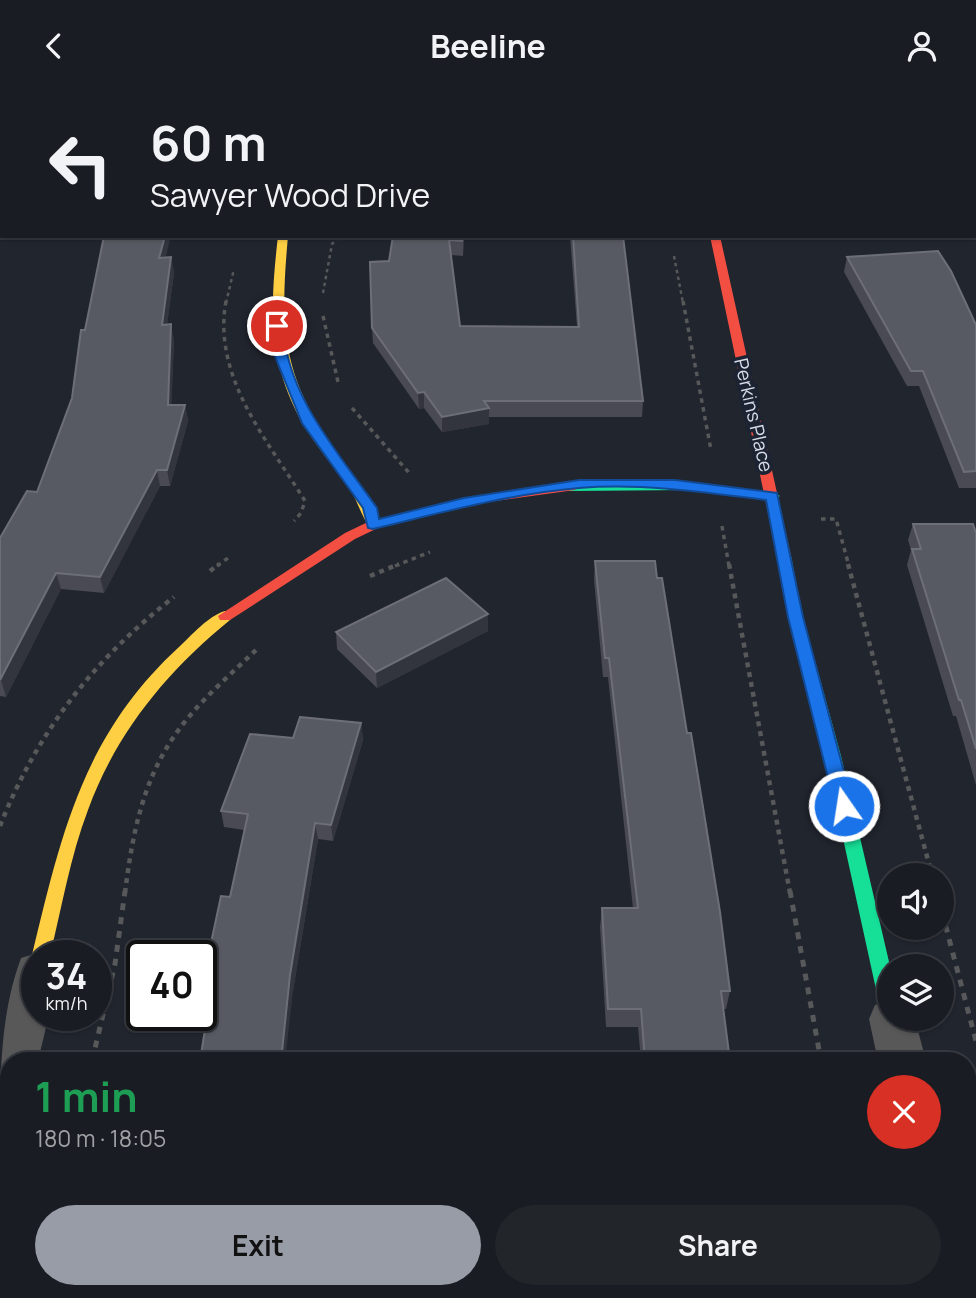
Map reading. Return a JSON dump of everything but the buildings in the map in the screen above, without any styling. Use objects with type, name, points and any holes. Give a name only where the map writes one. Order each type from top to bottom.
[{"type":"street","points":[[283,238],[276,302],[278,349],[309,423],[370,508],[373,525]]},
{"type":"street","name":"Perkins Place","points":[[715,238],[796,617],[833,756],[878,954]]},
{"type":"street","points":[[45,940],[76,819],[96,769],[140,698],[186,648],[238,606],[373,525],[464,502],[579,484],[675,484],[772,496]]},
{"type":"street","points":[[16,1052],[22,1031]]},
{"type":"street","points":[[895,1031],[900,1052]]},
{"type":"path","points":[[322,294],[332,244],[338,238]]},
{"type":"path","points":[[673,249],[709,434],[711,455],[702,455]]},
{"type":"path","points":[[236,261],[224,327],[228,357],[243,406],[305,501],[301,513],[291,524]]},
{"type":"path","points":[[323,306],[338,383]]},
{"type":"path","points":[[350,406],[417,481]]},
{"type":"path","points":[[819,1052],[720,520],[836,519],[929,863]]},
{"type":"path","points":[[358,582],[431,552]]},
{"type":"path","points":[[201,577],[232,557]]},
{"type":"path","points":[[0,826],[38,748],[80,689],[118,643],[182,592]]},
{"type":"path","points":[[94,1052],[115,964],[132,837],[148,785],[175,735],[212,692],[260,647]]},
{"type":"path","points":[[949,940],[976,1041]]},
{"type":"traffic: fast","points":[[570,487],[686,486],[773,496]]},
{"type":"traffic: fast","points":[[784,556],[796,617],[833,756],[878,954]]},
{"type":"traffic: slow","points":[[283,238],[278,325],[286,374],[310,425],[361,496],[373,525]]},
{"type":"traffic: slow","points":[[45,940],[73,828],[104,754],[158,678],[201,635],[225,616]]},
{"type":"traffic: jam","points":[[715,238],[784,556]]},
{"type":"traffic: jam","points":[[225,616],[350,536],[375,524],[480,499],[570,487]]},
{"type":"route","points":[[277,326],[278,349],[288,379],[309,423],[370,508],[373,525],[464,502],[579,484],[675,484],[772,496],[796,617],[844,806]]}]
